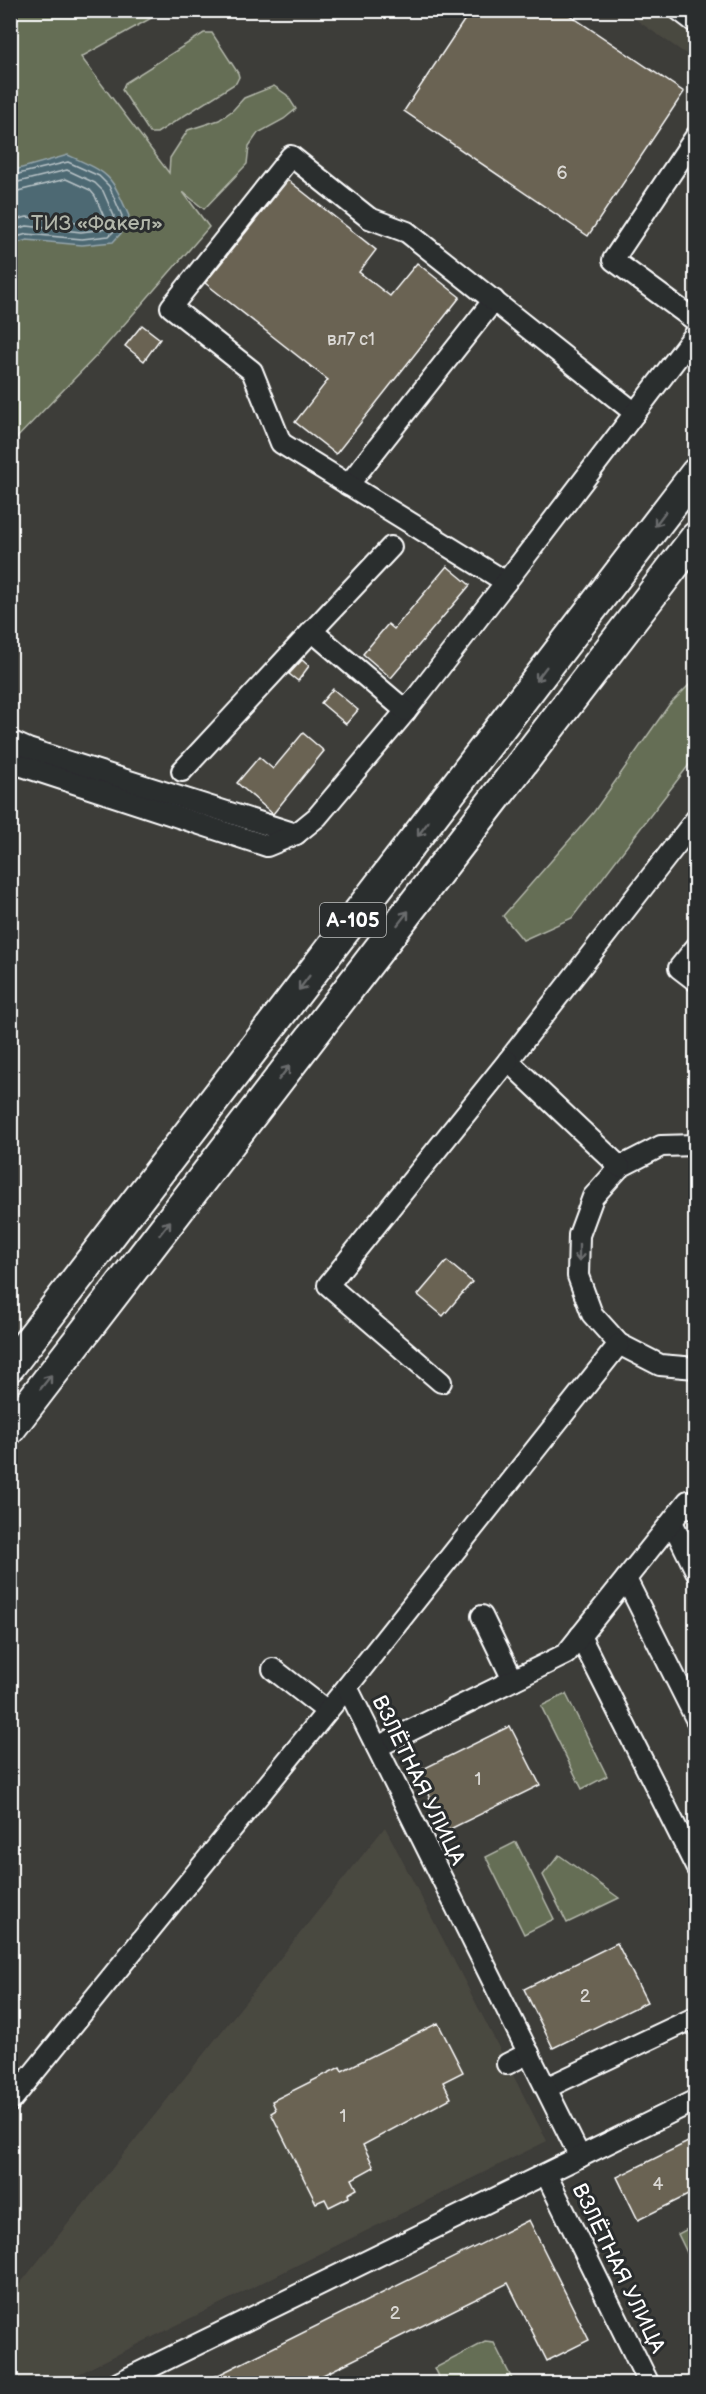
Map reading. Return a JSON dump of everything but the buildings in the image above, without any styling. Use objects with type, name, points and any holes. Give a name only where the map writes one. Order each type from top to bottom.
[{"type":"highway","name":"А-105","points":[[10,1366],[696,473]]},
{"type":"highway","name":"А-105","points":[[10,1429],[696,537]]},
{"type":"street","points":[[679,10],[696,23]]},
{"type":"street","points":[[696,135],[613,260],[696,321]]},
{"type":"street","points":[[506,582],[281,443],[252,371],[171,307],[291,156],[369,218],[407,232],[636,413]]},
{"type":"street","points":[[348,485],[494,300]]},
{"type":"street","points":[[10,762],[267,846],[296,834],[317,817],[405,711],[696,333]]},
{"type":"street","points":[[182,771],[391,547]]},
{"type":"street","points":[[312,631],[405,711]]},
{"type":"street","points":[[10,741],[296,834]]},
{"type":"street","points":[[441,1382],[328,1285],[508,1061],[696,819]]},
{"type":"street","points":[[696,947],[679,968],[696,981]]},
{"type":"street","points":[[508,1061],[620,1167]]},
{"type":"street","points":[[696,1144],[661,1146],[620,1167],[593,1197],[579,1235],[579,1275],[592,1314],[619,1344],[660,1365],[696,1368]]},
{"type":"street","name":"ВЗЛЁТНАЯ УЛИЦА","points":[[580,2157],[347,1686],[619,1344]]},
{"type":"street","points":[[377,1747],[566,1654],[688,1502],[696,1510]]},
{"type":"street","points":[[672,1522],[696,1571]]},
{"type":"street","points":[[626,1579],[696,1719]]},
{"type":"street","points":[[482,1616],[513,1680]]},
{"type":"street","points":[[580,1636],[696,1867]]},
{"type":"street","points":[[273,1669],[327,1711]]},
{"type":"street","points":[[10,2102],[347,1686]]},
{"type":"street","points":[[546,2088],[696,2017]]},
{"type":"street","points":[[507,2064],[529,2054]]},
{"type":"street","points":[[116,2384],[141,2378],[696,2100]]},
{"type":"street","name":"ВЗЛЁТНАЯ УЛИЦА","points":[[546,2174],[649,2384]]},
{"type":"shaded area","points":[[623,11],[695,11],[695,60]]},
{"type":"shaded area","points":[[385,1827],[547,2141],[60,2383],[15,2383],[11,2374],[11,2295]]},
{"type":"green space","name":"ТИЗ «Факел»","points":[[11,11],[164,11],[81,57],[169,173],[170,158],[188,130],[219,120],[244,98],[274,86],[287,95],[296,109],[284,119],[258,133],[249,146],[247,164],[204,209],[183,192],[209,227],[101,351],[11,444]]},
{"type":"green space","points":[[204,33],[212,33],[238,73],[236,83],[157,133],[150,133],[122,90],[125,83]]},
{"type":"green space","points":[[695,679],[695,757],[572,918],[523,940],[503,916],[593,813],[669,705]]},
{"type":"green space","points":[[566,1694],[607,1776],[582,1789],[541,1706]]},
{"type":"green space","points":[[516,1842],[554,1919],[524,1934],[486,1857]]},
{"type":"green space","points":[[559,1855],[619,1898],[567,1923],[543,1875]]},
{"type":"green space","points":[[695,2225],[695,2269],[678,2234]]},
{"type":"green space","points":[[485,2342],[494,2343],[514,2383],[442,2383],[435,2368]]},
{"type":"water","points":[[68,155],[93,166],[107,176],[129,216],[124,230],[113,242],[82,245],[27,240],[11,245],[11,171]]}]
